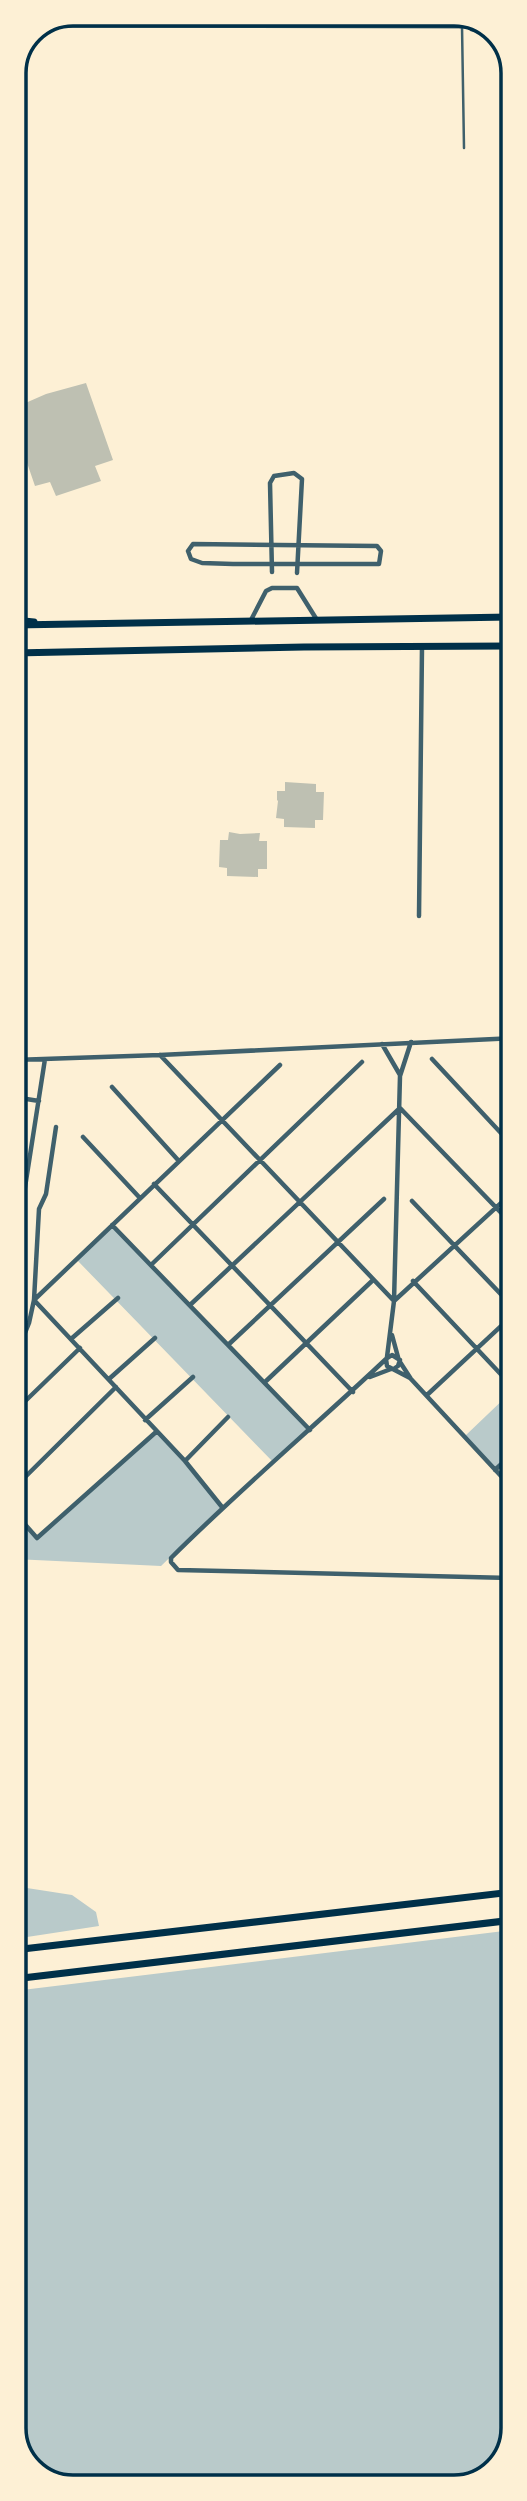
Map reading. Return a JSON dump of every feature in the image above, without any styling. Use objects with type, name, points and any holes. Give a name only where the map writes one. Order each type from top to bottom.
[{"type":"main road","points":[[26,623],[52,625],[500,617]]},
{"type":"main road","points":[[26,653],[500,646]]},
{"type":"main road","points":[[27,1949],[501,1893]]},
{"type":"main road","points":[[27,1978],[501,1921]]},
{"type":"street","points":[[272,572],[270,483],[274,475],[294,473],[302,479],[297,573]]},
{"type":"street","points":[[193,544],[271,545],[377,546],[381,551],[379,564],[202,563],[191,559],[188,551],[193,544]]},
{"type":"street","points":[[251,620],[266,591],[272,587],[297,587],[317,620]]},
{"type":"street","points":[[419,916],[422,646]]},
{"type":"street","points":[[26,1060],[500,1038]]},
{"type":"street","points":[[411,1042],[400,1076],[394,1301],[387,1358],[387,1366],[411,1379]]},
{"type":"street","points":[[382,1044],[400,1076]]},
{"type":"street","points":[[160,1055],[372,1281],[394,1301]]},
{"type":"street","points":[[26,1176],[45,1059]]},
{"type":"street","points":[[432,1059],[500,1133]]},
{"type":"street","points":[[152,1264],[362,1062]]},
{"type":"street","points":[[34,1300],[280,1065]]},
{"type":"street","points":[[112,1087],[178,1160]]},
{"type":"street","points":[[26,1099],[38,1101]]},
{"type":"street","points":[[190,1305],[400,1108]]},
{"type":"street","points":[[400,1108],[500,1212]]},
{"type":"street","points":[[27,1329],[34,1300],[39,1209],[46,1194],[56,1127]]},
{"type":"street","points":[[83,1137],[139,1197]]},
{"type":"street","points":[[154,1184],[353,1392]]},
{"type":"street","points":[[228,1345],[384,1199]]},
{"type":"street","points":[[412,1200],[501,1294]]},
{"type":"street","points":[[394,1301],[500,1202]]},
{"type":"street","points":[[112,1225],[310,1430]]},
{"type":"street","points":[[265,1382],[372,1281]]},
{"type":"street","points":[[413,1281],[501,1375]]},
{"type":"street","points":[[71,1339],[118,1298]]},
{"type":"street","points":[[34,1300],[185,1461],[222,1507]]},
{"type":"street","points":[[427,1395],[501,1326]]},
{"type":"street","points":[[391,1334],[399,1360]]},
{"type":"street","points":[[109,1379],[155,1338]]},
{"type":"street","points":[[27,1400],[80,1348]]},
{"type":"street","points":[[501,1476],[411,1379],[394,1355],[387,1358],[353,1392],[222,1507],[171,1558],[171,1562],[178,1570],[501,1578]]},
{"type":"street","points":[[365,1379],[393,1368],[399,1360]]},
{"type":"street","points":[[145,1420],[193,1377]]},
{"type":"street","points":[[27,1476],[116,1387]]},
{"type":"street","points":[[185,1461],[228,1416]]},
{"type":"street","points":[[27,1526],[37,1538],[156,1432]]},
{"type":"street","points":[[495,1470],[501,1465]]},
{"type":"lane","points":[[462,27],[464,148]]},
{"type":"shaded area","points":[[112,1225],[310,1430],[274,1463],[76,1259]]},
{"type":"shaded area","points":[[501,1402],[501,1464],[495,1470],[465,1436]]},
{"type":"shaded area","points":[[156,1432],[185,1461],[222,1507],[161,1566],[27,1560],[27,1526],[37,1538]]},
{"type":"shaded area","points":[[27,1888],[72,1895],[96,1912],[99,1926],[27,1937]]},
{"type":"shaded area","points":[[501,1931],[501,2427],[497,2445],[489,2459],[469,2472],[459,2474],[71,2475],[53,2470],[40,2461],[31,2448],[27,2433],[27,1989]]},
{"type":"building","points":[[86,383],[113,460],[95,466],[101,481],[56,496],[50,482],[35,486],[26,460],[26,403]]},
{"type":"building","points":[[285,782],[316,784],[316,792],[324,792],[323,820],[315,820],[315,828],[284,827],[284,819],[276,818],[277,791],[285,791]]},
{"type":"building","points":[[229,832],[260,833],[259,841],[267,841],[267,869],[258,869],[258,877],[227,876],[227,868],[219,867],[220,840],[228,840]]}]
